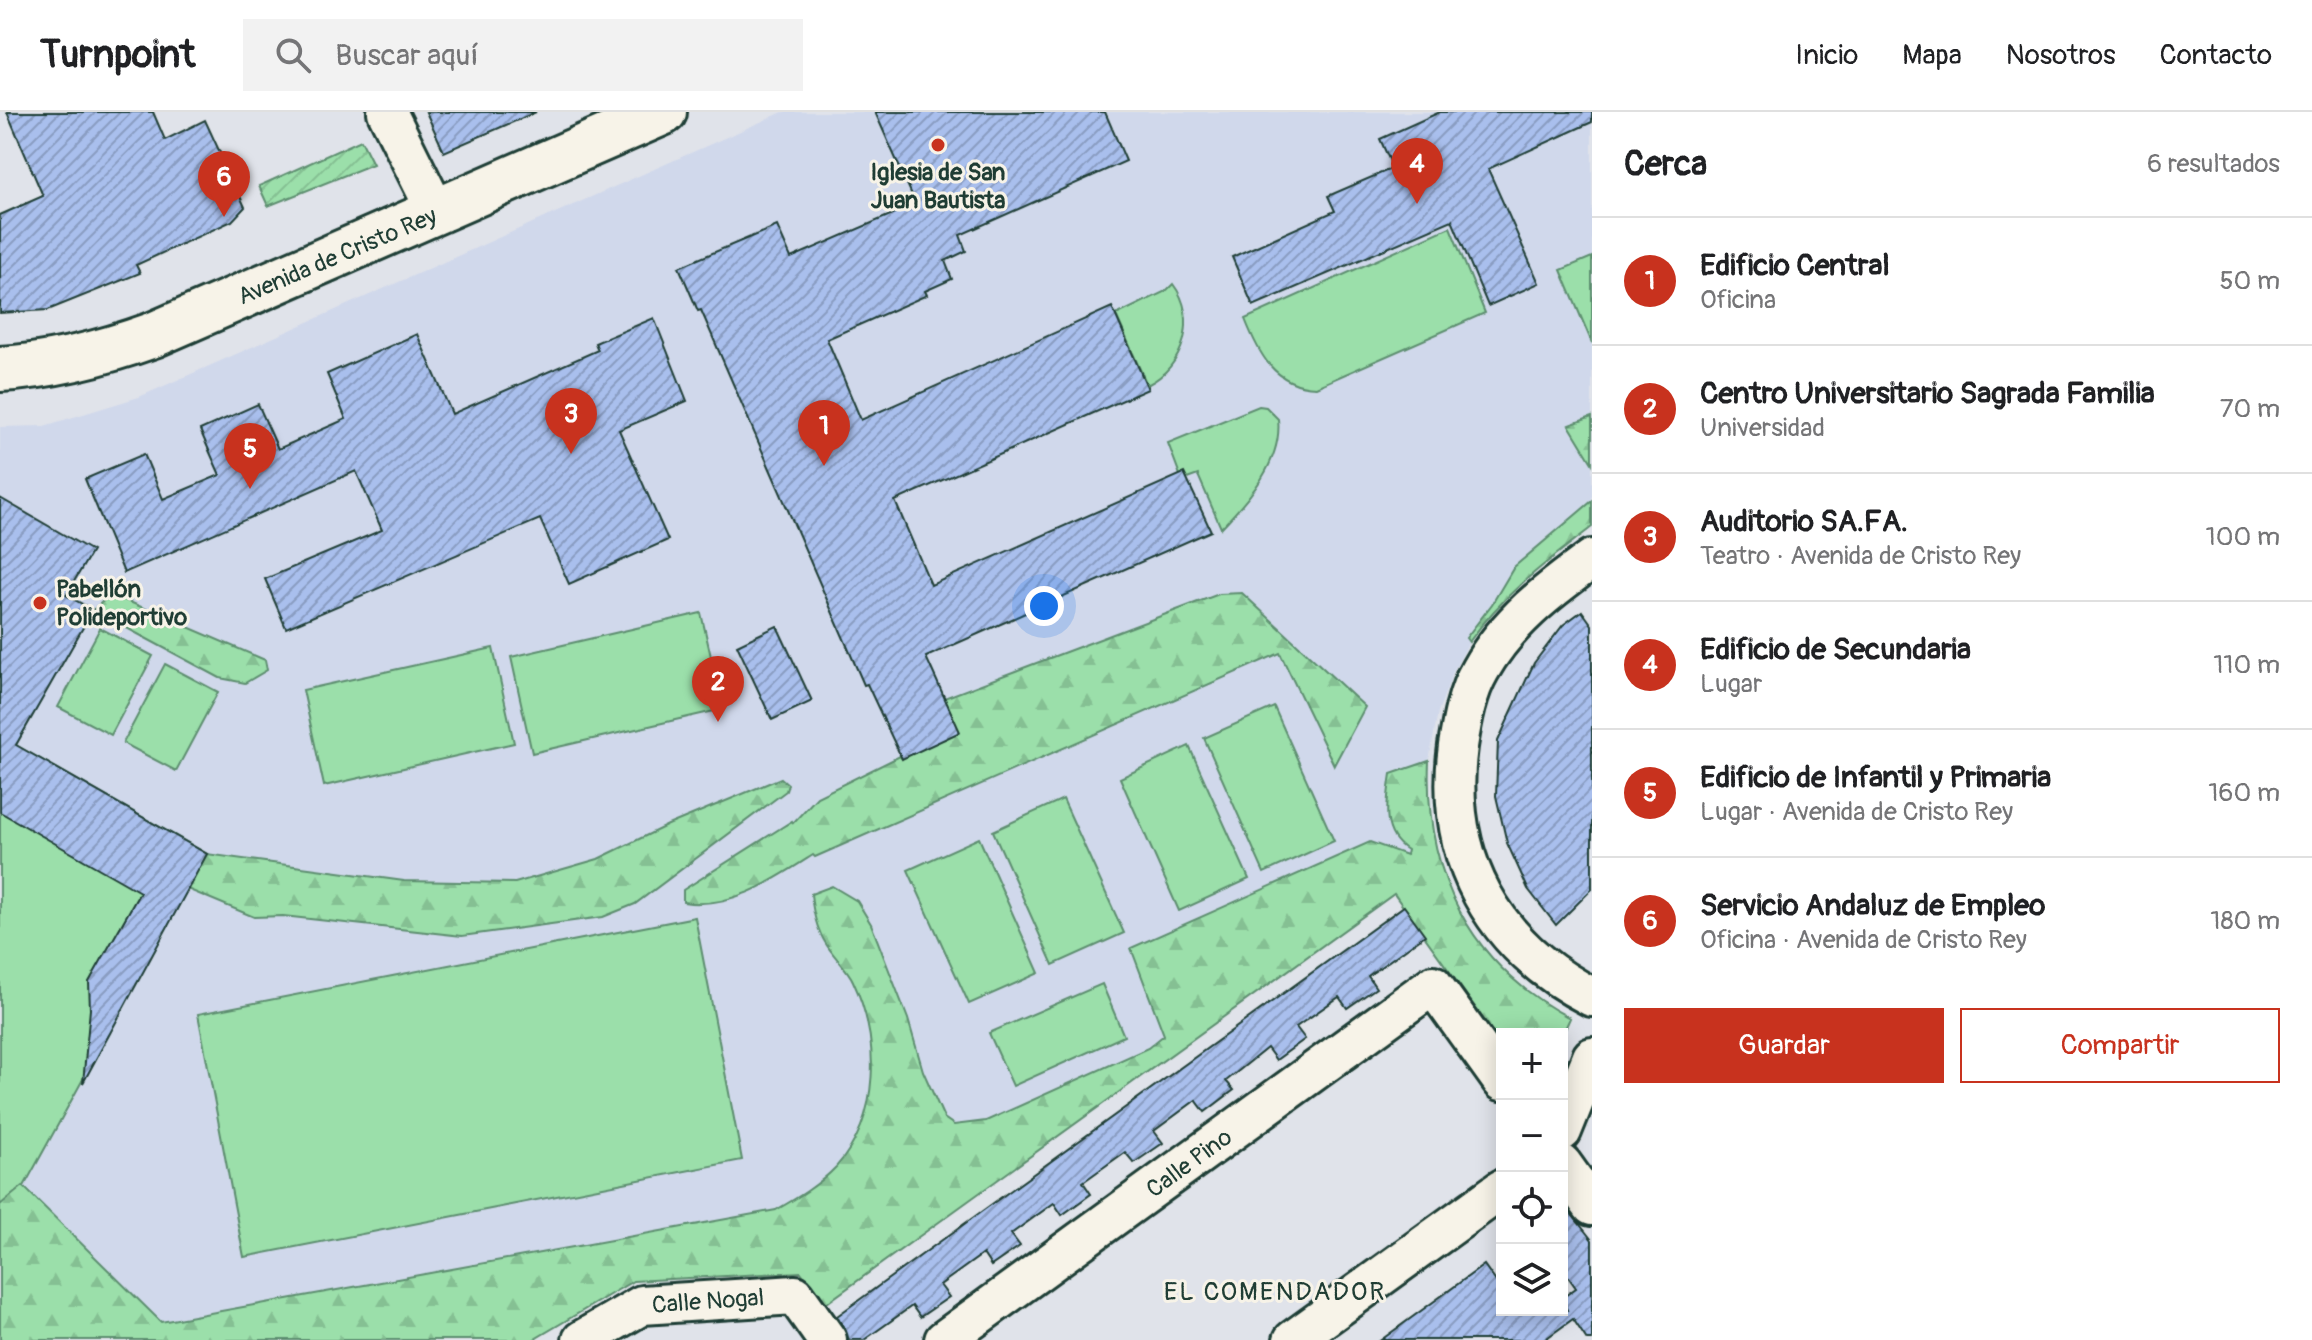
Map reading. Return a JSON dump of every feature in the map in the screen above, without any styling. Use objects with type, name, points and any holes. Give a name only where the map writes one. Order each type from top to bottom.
[{"type":"street","points":[[387,112],[437,213]]},
{"type":"street","name":"Avenida de Cristo Rey","points":[[0,369],[63,362],[119,347],[437,213],[664,112]]},
{"type":"street","points":[[1592,559],[1542,596],[1494,648],[1478,673],[1467,704],[1456,766],[1456,812],[1461,845],[1471,873],[1501,925],[1525,952],[1556,977],[1592,997]]},
{"type":"street","name":"Calle Pino","points":[[944,1340],[1433,985],[1496,1073]]},
{"type":"street","points":[[1568,1116],[1592,1057]]},
{"type":"street","points":[[1568,1172],[1592,1206]]},
{"type":"street","points":[[1293,1340],[1496,1193]]},
{"type":"street","name":"Calle Nogal","points":[[582,1340],[642,1305],[795,1295],[827,1340]]},
{"type":"shaded area","points":[[783,112],[1592,112],[1592,527],[1520,583],[1497,605],[1469,642],[1453,672],[1438,712],[1429,761],[1428,787],[1433,839],[1454,902],[1485,950],[1505,973],[1546,1005],[1570,1018],[1566,1028],[1496,1028],[1496,1037],[1394,894],[824,1305],[801,1272],[633,1281],[533,1340],[0,1340],[0,1230],[23,1186],[0,736],[0,427],[44,426],[139,397]]},
{"type":"green space","points":[[361,140],[373,164],[268,206],[259,186]]},
{"type":"green space","points":[[1450,227],[1485,313],[1316,387],[1289,381],[1262,355],[1245,319]]},
{"type":"green space","points":[[1592,257],[1592,343],[1561,270]]},
{"type":"green space","points":[[1173,284],[1185,312],[1184,340],[1170,366],[1147,385],[1116,315],[1166,291]]},
{"type":"green space","points":[[1259,406],[1266,407],[1278,419],[1275,450],[1262,479],[1221,528],[1198,475],[1187,479],[1184,474],[1180,475],[1168,443]]},
{"type":"green space","points":[[1592,417],[1592,463],[1569,425]]},
{"type":"green space","points":[[1592,501],[1592,527],[1511,594],[1469,642],[1466,638],[1492,604],[1514,567]]},
{"type":"green space","points":[[1242,593],[1365,707],[1334,765],[1280,653],[815,857],[813,855],[751,891],[718,902],[683,902],[683,890],[793,823],[817,797],[900,756],[902,759],[944,698],[1219,594]]},
{"type":"green space","points":[[111,594],[265,660],[267,670],[245,683],[220,678],[93,610]]},
{"type":"green space","points":[[701,613],[723,709],[532,753],[511,657]]},
{"type":"green space","points":[[100,628],[153,656],[111,735],[58,707]]},
{"type":"green space","points":[[493,648],[514,743],[324,786],[303,690]]},
{"type":"green space","points":[[165,664],[218,692],[176,771],[123,743]]},
{"type":"green space","points":[[1274,707],[1334,841],[1264,873],[1204,738]]},
{"type":"green space","points":[[0,736],[207,854],[0,1230]]},
{"type":"green space","points":[[1189,746],[1249,879],[1179,911],[1120,778]]},
{"type":"green space","points":[[1429,761],[1429,802],[1435,841],[1445,877],[1460,911],[1480,943],[1505,971],[1535,996],[1570,1018],[1566,1028],[1496,1028],[1496,1037],[1394,894],[824,1305],[801,1272],[633,1281],[533,1340],[0,1340],[0,1205],[23,1186],[161,1322],[776,1210],[822,1180],[851,1147],[861,1125],[872,1077],[868,1028],[862,1004],[851,977],[819,931],[811,894],[832,886],[857,901],[871,924],[908,1019],[923,1071],[944,1118],[954,1125],[986,1121],[1148,1048],[1164,1035],[1131,948],[1370,842],[1406,855],[1407,850],[1393,835],[1387,816],[1391,774]]},
{"type":"green space","points":[[781,778],[788,784],[786,791],[635,904],[603,917],[462,936],[283,916],[254,917],[187,889],[207,854],[404,881],[515,883],[598,859],[668,825]]},
{"type":"green space","points":[[1063,799],[1124,933],[1053,965],[993,831]]},
{"type":"green space","points":[[979,838],[1039,973],[969,1004],[908,870]]},
{"type":"green space","points":[[695,917],[742,1160],[244,1257],[198,1014]]},
{"type":"green space","points":[[1102,984],[1124,1036],[1013,1086],[989,1033]]},
{"type":"building","points":[[7,112],[153,112],[165,140],[205,120],[245,207],[232,221],[136,265],[140,273],[48,310],[0,313],[0,215],[43,196]]},
{"type":"building","points":[[426,112],[536,112],[444,152]]},
{"type":"building","points":[[875,112],[1105,112],[1126,161],[960,235],[966,251],[945,261],[952,279],[925,291],[927,295],[827,339],[861,420],[1112,307],[1148,389],[895,501],[931,585],[1184,473],[1211,531],[926,657],[960,732],[902,759],[867,684],[864,685],[701,310],[698,311],[679,267],[777,226],[791,258],[916,204]]},
{"type":"building","points":[[1440,112],[1592,112],[1592,122],[1488,169],[1539,283],[1488,306],[1452,220],[1253,306],[1232,257],[1335,211],[1328,196],[1393,168],[1380,139]]},
{"type":"building","points":[[654,318],[687,401],[619,430],[668,540],[569,584],[540,519],[286,628],[265,579],[382,530],[356,471],[124,573],[85,479],[144,454],[163,499],[220,475],[200,430],[258,404],[278,449],[346,419],[327,374],[417,334],[452,414],[598,350],[595,343]]},
{"type":"building","points":[[0,498],[92,551],[66,595],[93,610],[16,745],[207,854],[83,1083],[90,1009],[89,982],[140,892],[0,812]]},
{"type":"building","points":[[1582,611],[1592,625],[1592,889],[1556,925],[1528,889],[1507,843],[1496,796],[1498,741],[1534,663],[1563,625]]},
{"type":"building","points":[[777,626],[812,701],[772,720],[737,645]]},
{"type":"building","points":[[1404,906],[1425,935],[1368,976],[1376,988],[1347,1008],[1339,997],[1296,1027],[1305,1039],[1276,1060],[1267,1048],[1226,1081],[1234,1090],[1205,1112],[1196,1100],[1154,1131],[1163,1143],[1134,1163],[1125,1152],[1083,1182],[1091,1194],[1062,1215],[1054,1203],[1011,1234],[1020,1246],[991,1266],[983,1254],[940,1285],[949,1297],[920,1317],[912,1306],[864,1340],[849,1340],[837,1316]]},
{"type":"building","points":[[1568,1210],[1592,1240],[1592,1340],[1587,1340],[1573,1319],[1544,1340],[1381,1340],[1484,1265],[1496,1282],[1496,1316],[1568,1316],[1568,1294],[1576,1288],[1568,1277]]},
{"type":"place","name":"Iglesia de San Juan Bautista","points":[[938,145]]},
{"type":"place","name":"Edificio de Secundaria","points":[[1417,204]]},
{"type":"place","name":"Servicio Andaluz de Empleo","points":[[224,217]]},
{"type":"place","name":"Auditorio SA.FA.","points":[[571,454]]},
{"type":"place","name":"Edificio Central","points":[[824,466]]},
{"type":"place","name":"Edificio de Infantil y Primaria","points":[[250,489]]},
{"type":"place","name":"Pabellón Polideportivo","points":[[40,603]]},
{"type":"place","name":"Centro Universitario Sagrada Familia","points":[[718,722]]},
{"type":"district","name":"EL COMENDADOR","points":[[1275,1291]]}]
